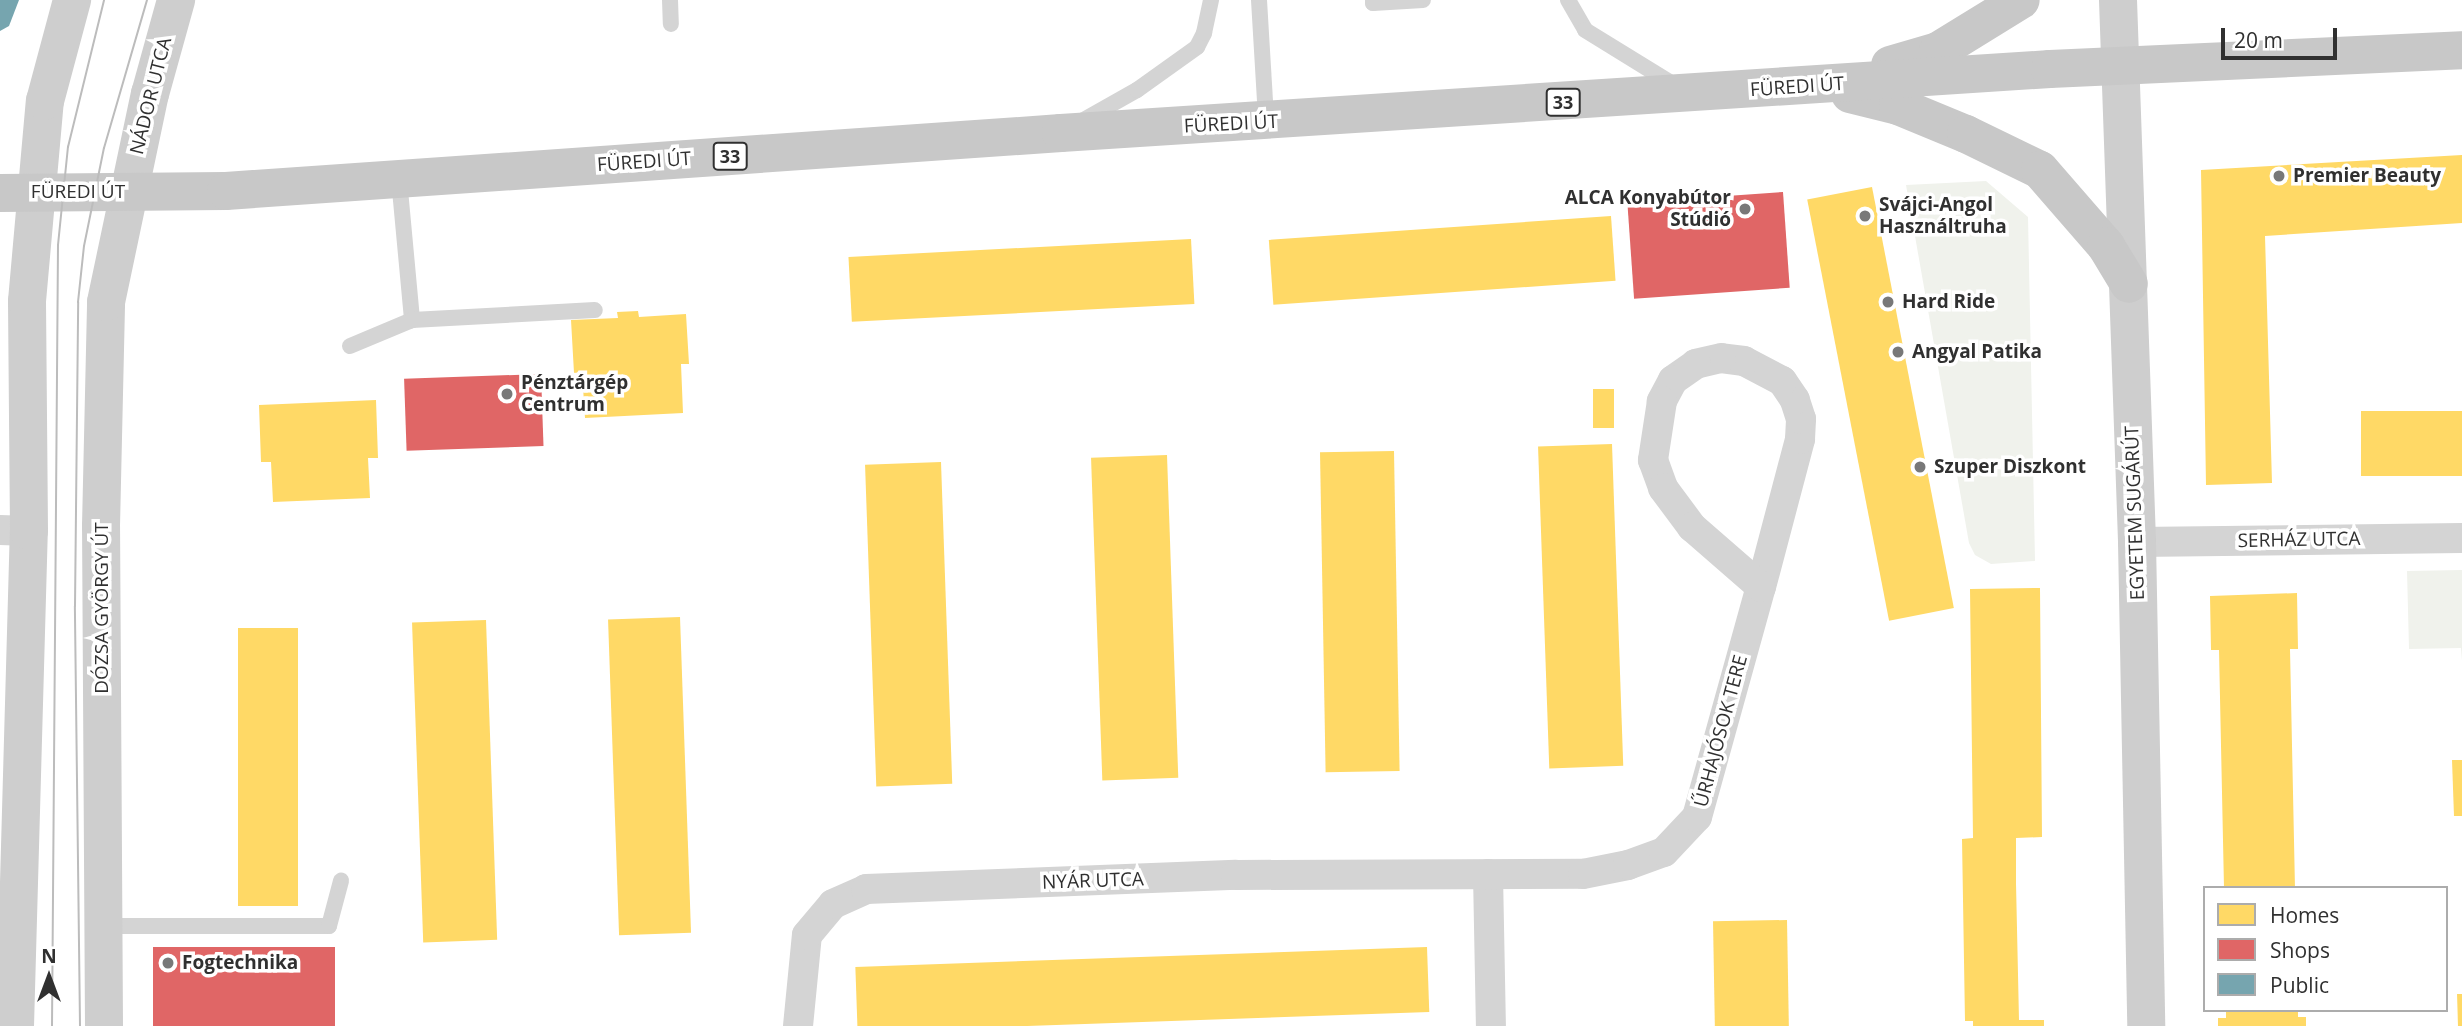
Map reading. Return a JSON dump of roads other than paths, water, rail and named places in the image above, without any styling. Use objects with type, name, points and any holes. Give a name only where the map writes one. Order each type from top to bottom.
[{"type":"main road","points":[[1818,86],[1938,51],[2021,0]]},
{"type":"main road","name":"FÜREDI ÚT","points":[[18,192],[226,191],[1061,133],[1266,122],[2122,65],[2462,50]]},
{"type":"main road","points":[[1818,86],[1898,106],[1966,134],[2040,170],[2106,246],[2129,284]]},
{"type":"street","points":[[15,1026],[14,531],[27,301],[18,192],[72,0]]},
{"type":"street","name":"NÁDOR UTCA","points":[[129,191],[149,94],[176,0]]},
{"type":"street","name":"EGYETEM SUGÁRÚT","points":[[2118,0],[2137,542],[2146,1026]]},
{"type":"street","name":"DÓZSA GYÖRGY ÚT","points":[[104,1026],[101,526],[106,302],[129,191]]},
{"type":"street","name":"ŰRHAJÓSOK TERE","points":[[1488,874],[1583,874],[1628,866],[1664,852],[1697,817],[1761,587],[1800,439],[1801,419],[1795,400],[1782,381],[1744,361],[1721,358],[1696,364],[1673,380],[1662,401],[1653,460],[1662,488],[1692,527],[1761,587]]},
{"type":"street","name":"SERHÁZ UTCA","points":[[2137,542],[2462,538]]},
{"type":"street","points":[[1488,874],[1491,1026]]},
{"type":"street","name":"NYÁR UTCA","points":[[797,1026],[807,935],[834,904],[866,889],[1236,875],[1488,874]]},
{"type":"lane","points":[[670,0],[671,24]]},
{"type":"lane","points":[[1061,133],[1137,90],[1197,47],[1204,33],[1211,0]]},
{"type":"lane","points":[[1259,0],[1266,122]]},
{"type":"lane","points":[[1373,1],[1422,0]]},
{"type":"lane","points":[[1568,0],[1585,30],[1690,94]]},
{"type":"lane","points":[[399,179],[412,320]]},
{"type":"lane","points":[[350,346],[412,320],[595,310]]},
{"type":"lane","points":[[103,926],[328,926],[341,881]]},
{"type":"tram line","points":[[52,1026],[58,245],[68,147],[104,0]]},
{"type":"tram line","points":[[80,1026],[75,606],[78,302],[84,246],[104,148],[147,0]]},
{"type":"place","name":"Premier Beauty","points":[[2279,176]]},
{"type":"place","name":"ALCA Konyabútor Stúdió","points":[[1745,209]]},
{"type":"place","name":"Svájci-Angol Használtruha","points":[[1865,216]]},
{"type":"place","name":"Hard Ride","points":[[1888,302]]},
{"type":"place","name":"Angyal Patika","points":[[1898,352]]},
{"type":"place","name":"Pénztárgép Centrum","points":[[507,394]]},
{"type":"place","name":"Szuper Diszkont","points":[[1920,467]]},
{"type":"place","name":"Fogtechnika","points":[[168,963]]}]
